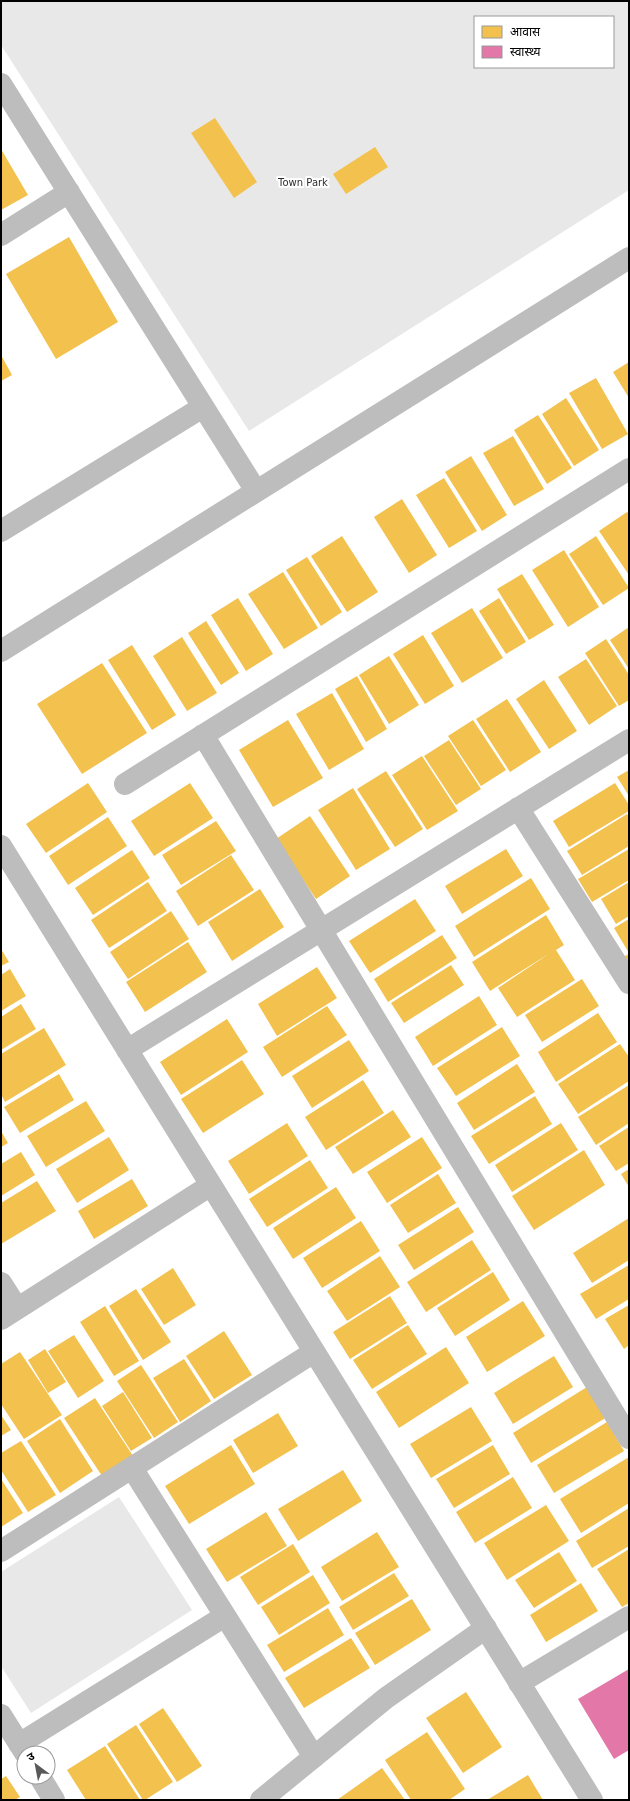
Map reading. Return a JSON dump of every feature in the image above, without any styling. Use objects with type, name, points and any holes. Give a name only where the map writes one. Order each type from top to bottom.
[{"type":"street","points":[[1,84],[256,491]]},
{"type":"street","points":[[1,235],[69,192]]},
{"type":"street","points":[[1,651],[629,258]]},
{"type":"street","points":[[1,531],[203,407]]},
{"type":"street","points":[[125,784],[629,469]]},
{"type":"street","points":[[203,735],[629,1438]]},
{"type":"street","points":[[127,1050],[629,740]]},
{"type":"street","points":[[518,808],[629,983]]},
{"type":"street","points":[[1,846],[592,1800]]},
{"type":"street","points":[[1,1283],[9,1314],[211,1185]]},
{"type":"street","points":[[1,1550],[314,1352]]},
{"type":"street","points":[[132,1468],[314,1757]]},
{"type":"street","points":[[28,1745],[226,1616]]},
{"type":"street","points":[[520,1683],[629,1617]]},
{"type":"street","points":[[261,1800],[386,1698],[486,1628]]},
{"type":"street","points":[[1,1715],[20,1745]]},
{"type":"street","points":[[45,1785],[54,1800]]},
{"type":"green space","name":"Town Park","points":[[1,1],[629,1],[629,190],[249,431],[1,45]]},
{"type":"green space","points":[[119,1497],[192,1610],[31,1713],[1,1666],[1,1572]]},
{"type":"building: आवास","points":[[215,118],[257,182],[234,198],[191,133]]},
{"type":"building: आवास","points":[[375,147],[388,167],[346,194],[333,174]]},
{"type":"building: आवास","points":[[1,149],[28,195],[1,210]]},
{"type":"building: आवास","points":[[69,237],[118,322],[56,359],[6,274]]},
{"type":"building: आवास","points":[[1,355],[12,375],[1,381]]},
{"type":"building: आवास","points":[[629,362],[629,398],[613,372]]},
{"type":"building: आवास","points":[[596,378],[628,434],[602,449],[569,393]]},
{"type":"building: आवास","points":[[566,398],[599,450],[574,466],[542,414]]},
{"type":"building: आवास","points":[[538,415],[572,468],[547,484],[514,430]]},
{"type":"building: आवास","points":[[513,436],[544,489],[514,506],[483,453]]},
{"type":"building: आवास","points":[[471,456],[507,515],[482,531],[445,472]]},
{"type":"building: आवास","points":[[444,478],[477,531],[449,548],[416,495]]},
{"type":"building: आवास","points":[[402,499],[437,555],[409,573],[374,517]]},
{"type":"building: आवास","points":[[627,512],[629,514],[629,575],[599,531]]},
{"type":"building: आवास","points":[[342,536],[378,592],[347,612],[311,556]]},
{"type":"building: आवास","points":[[596,536],[629,588],[603,605],[569,554]]},
{"type":"building: आवास","points":[[564,550],[599,607],[568,627],[532,570]]},
{"type":"building: आवास","points":[[307,557],[342,612],[321,626],[286,570]]},
{"type":"building: आवास","points":[[283,572],[318,628],[284,649],[248,594]]},
{"type":"building: आवास","points":[[522,574],[554,625],[529,640],[497,589]]},
{"type":"building: आवास","points":[[238,598],[273,654],[246,671],[211,615]]},
{"type":"building: आवास","points":[[499,598],[526,642],[506,654],[479,611]]},
{"type":"building: आवास","points":[[472,608],[503,658],[462,683],[431,633]]},
{"type":"building: आवास","points":[[206,621],[239,673],[221,685],[188,633]]},
{"type":"building: आवास","points":[[629,627],[629,669],[610,640]]},
{"type":"building: आवास","points":[[423,635],[454,686],[425,704],[393,654]]},
{"type":"building: आवास","points":[[182,637],[217,693],[187,711],[153,656]]},
{"type":"building: आवास","points":[[606,639],[629,675],[629,700],[619,706],[585,653]]},
{"type":"building: आवास","points":[[132,645],[176,715],[152,730],[108,660]]},
{"type":"building: आवास","points":[[389,656],[419,705],[389,724],[359,675]]},
{"type":"building: आवास","points":[[586,659],[617,706],[589,725],[558,677]]},
{"type":"building: आवास","points":[[102,663],[147,733],[82,774],[37,704]]},
{"type":"building: आवास","points":[[357,676],[387,729],[366,742],[335,689]]},
{"type":"building: आवास","points":[[544,680],[577,731],[549,749],[516,699]]},
{"type":"building: आवास","points":[[332,693],[364,749],[329,770],[296,714]]},
{"type":"building: आवास","points":[[507,699],[541,752],[510,772],[476,719]]},
{"type":"building: आवास","points":[[288,720],[323,778],[273,807],[239,750]]},
{"type":"building: आवास","points":[[473,720],[506,770],[481,786],[448,736]]},
{"type":"building: आवास","points":[[449,740],[481,789],[456,805],[424,756]]},
{"type":"building: आवास","points":[[422,756],[458,811],[427,830],[392,775]]},
{"type":"building: आवास","points":[[629,770],[629,796],[617,777]]},
{"type":"building: आवास","points":[[386,771],[423,829],[395,847],[357,789]]},
{"type":"building: आवास","points":[[88,783],[107,812],[46,853],[26,824]]},
{"type":"building: आवास","points":[[190,783],[213,818],[154,856],[131,821]]},
{"type":"building: आवास","points":[[615,783],[629,805],[629,811],[569,847],[553,821]]},
{"type":"building: आवास","points":[[353,788],[390,849],[356,870],[318,810]]},
{"type":"building: आवास","points":[[627,814],[629,817],[629,846],[582,875],[567,851]]},
{"type":"building: आवास","points":[[310,816],[350,876],[316,899],[276,839]]},
{"type":"building: आवास","points":[[108,817],[127,846],[68,885],[49,856]]},
{"type":"building: आवास","points":[[216,821],[236,851],[181,885],[162,855]]},
{"type":"building: आवास","points":[[506,849],[523,876],[462,914],[445,886]]},
{"type":"building: आवास","points":[[629,849],[629,880],[592,902],[578,879]]},
{"type":"building: आवास","points":[[132,850],[150,878],[93,915],[75,888]]},
{"type":"building: आवास","points":[[231,855],[254,890],[198,926],[176,891]]},
{"type":"building: आवास","points":[[531,878],[550,909],[474,957],[455,926]]},
{"type":"building: आवास","points":[[148,882],[167,911],[109,948],[91,920]]},
{"type":"building: आवास","points":[[629,882],[629,916],[616,924],[601,899]]},
{"type":"building: आवास","points":[[260,889],[284,927],[232,961],[208,922]]},
{"type":"building: आवास","points":[[415,899],[436,931],[370,973],[349,941]]},
{"type":"building: आवास","points":[[171,911],[189,939],[128,979],[110,952]]},
{"type":"building: आवास","points":[[546,915],[564,945],[556,950],[575,980],[517,1017],[498,988],[550,953],[490,991],[472,962]]},
{"type":"building: आवास","points":[[629,919],[629,953],[614,928]]},
{"type":"building: आवास","points":[[442,935],[457,958],[388,1002],[374,979]]},
{"type":"building: आवास","points":[[188,942],[207,972],[145,1012],[126,982]]},
{"type":"building: आवास","points":[[1,949],[9,962],[1,966]]},
{"type":"building: आवास","points":[[629,954],[629,967],[623,957]]},
{"type":"building: आवास","points":[[451,965],[464,985],[404,1023],[391,1003]]},
{"type":"building: आवास","points":[[317,967],[337,998],[277,1036],[258,1004]]},
{"type":"building: आवास","points":[[10,969],[26,996],[1,1011],[1,975]]},
{"type":"building: आवास","points":[[582,979],[599,1006],[542,1042],[525,1015]]},
{"type":"building: आवास","points":[[479,996],[497,1025],[433,1066],[415,1037]]},
{"type":"building: आवास","points":[[21,1004],[36,1029],[1,1050],[1,1017]]},
{"type":"building: आवास","points":[[327,1006],[347,1035],[282,1077],[263,1047]]},
{"type":"building: आवास","points":[[598,1013],[617,1042],[556,1082],[538,1052]]},
{"type":"building: आवास","points":[[227,1019],[248,1052],[181,1095],[160,1062]]},
{"type":"building: आवास","points":[[502,1027],[520,1056],[456,1096],[437,1068]]},
{"type":"building: आवास","points":[[44,1028],[66,1065],[5,1102],[1,1094],[1,1054]]},
{"type":"building: आवास","points":[[349,1040],[369,1071],[312,1108],[292,1076]]},
{"type":"building: आवास","points":[[620,1044],[629,1057],[629,1081],[578,1114],[558,1084]]},
{"type":"building: आवास","points":[[242,1060],[264,1094],[203,1133],[181,1099]]},
{"type":"building: आवास","points":[[517,1064],[535,1092],[474,1130],[457,1103]]},
{"type":"building: आवास","points":[[59,1074],[74,1100],[20,1133],[4,1107]]},
{"type":"building: आवास","points":[[363,1080],[384,1113],[326,1150],[305,1117]]},
{"type":"building: आवास","points":[[629,1085],[629,1123],[596,1145],[578,1117]]},
{"type":"building: आवास","points":[[535,1096],[552,1124],[489,1164],[471,1136]]},
{"type":"building: आवास","points":[[86,1101],[105,1131],[46,1167],[27,1136]]},
{"type":"building: आवास","points":[[393,1110],[411,1137],[353,1174],[335,1147]]},
{"type":"building: आवास","points":[[287,1123],[308,1156],[249,1194],[228,1161]]},
{"type":"building: आवास","points":[[561,1123],[578,1150],[512,1192],[495,1165]]},
{"type":"building: आवास","points":[[629,1127],[629,1163],[616,1171],[599,1146]]},
{"type":"building: आवास","points":[[1,1131],[8,1143],[1,1147]]},
{"type":"building: आवास","points":[[109,1137],[129,1170],[77,1203],[56,1169]]},
{"type":"building: आवास","points":[[422,1137],[442,1168],[387,1203],[367,1172]]},
{"type":"building: आवास","points":[[584,1150],[605,1185],[534,1230],[512,1196]]},
{"type":"building: आवास","points":[[21,1152],[35,1175],[1,1196],[1,1164]]},
{"type":"building: आवास","points":[[310,1160],[328,1188],[267,1227],[249,1199]]},
{"type":"building: आवास","points":[[629,1169],[629,1187],[621,1174]]},
{"type":"building: आवास","points":[[438,1174],[456,1203],[408,1233],[390,1205]]},
{"type":"building: आवास","points":[[132,1179],[148,1206],[94,1239],[78,1211]]},
{"type":"building: आवास","points":[[37,1181],[56,1211],[1,1244],[1,1203]]},
{"type":"building: आवास","points":[[336,1187],[356,1218],[293,1259],[273,1228]]},
{"type":"building: आवास","points":[[458,1207],[474,1232],[414,1270],[398,1245]]},
{"type":"building: आवास","points":[[629,1218],[629,1260],[592,1283],[573,1253]]},
{"type":"building: आवास","points":[[361,1221],[380,1251],[322,1288],[303,1258]]},
{"type":"building: आवास","points":[[472,1240],[491,1270],[426,1312],[407,1282]]},
{"type":"building: आवास","points":[[380,1256],[400,1287],[347,1321],[327,1291]]},
{"type":"building: आवास","points":[[629,1265],[629,1299],[596,1319],[580,1294]]},
{"type":"building: आवास","points":[[173,1268],[196,1305],[164,1325],[141,1289]]},
{"type":"building: आवास","points":[[493,1272],[510,1300],[455,1336],[437,1308]]},
{"type":"building: आवास","points":[[136,1289],[171,1342],[143,1360],[109,1306]]},
{"type":"building: आवास","points":[[390,1296],[407,1323],[350,1359],[333,1332]]},
{"type":"building: आवास","points":[[523,1301],[545,1336],[487,1372],[466,1337]]},
{"type":"building: आवास","points":[[629,1305],[629,1345],[624,1349],[605,1319]]},
{"type":"building: आवास","points":[[105,1306],[139,1361],[114,1376],[80,1322]]},
{"type":"building: आवास","points":[[408,1325],[427,1354],[372,1389],[353,1360]]},
{"type":"building: आवास","points":[[224,1331],[252,1375],[214,1399],[186,1356]]},
{"type":"building: आवास","points":[[74,1335],[104,1381],[78,1398],[48,1351]]},
{"type":"building: आवास","points":[[446,1347],[469,1383],[399,1428],[376,1392]]},
{"type":"building: आवास","points":[[45,1349],[66,1382],[48,1393],[28,1360]]},
{"type":"building: आवास","points":[[20,1352],[62,1415],[24,1439],[1,1404],[1,1364]]},
{"type":"building: आवास","points":[[554,1356],[573,1387],[513,1424],[494,1393]]},
{"type":"building: आवास","points":[[184,1359],[211,1401],[180,1422],[153,1378]]},
{"type":"building: आवास","points":[[141,1365],[178,1422],[154,1438],[117,1381]]},
{"type":"building: आवास","points":[[587,1387],[607,1417],[531,1463],[513,1433]]},
{"type":"building: आवास","points":[[123,1392],[152,1438],[131,1451],[102,1406]]},
{"type":"building: आवास","points":[[95,1398],[133,1456],[102,1476],[64,1418]]},
{"type":"building: आवास","points":[[471,1407],[492,1441],[431,1478],[410,1444]]},
{"type":"building: आवास","points":[[278,1413],[298,1446],[253,1473],[233,1440]]},
{"type":"building: आवास","points":[[1,1415],[11,1430],[1,1436]]},
{"type":"building: आवास","points":[[60,1419],[93,1471],[60,1493],[27,1441]]},
{"type":"building: आवास","points":[[607,1422],[624,1451],[554,1493],[537,1465]]},
{"type":"building: आवास","points":[[21,1441],[56,1495],[28,1512],[1,1470],[1,1453]]},
{"type":"building: आवास","points":[[231,1445],[255,1484],[189,1524],[165,1486]]},
{"type":"building: आवास","points":[[493,1445],[510,1474],[454,1508],[436,1479]]},
{"type":"building: आवास","points":[[629,1457],[629,1503],[581,1533],[560,1499]]},
{"type":"building: आवास","points":[[343,1470],[362,1501],[298,1541],[278,1509]]},
{"type":"building: आवास","points":[[513,1477],[532,1508],[475,1543],[456,1512]]},
{"type":"building: आवास","points":[[1,1479],[23,1513],[1,1527]]},
{"type":"building: आवास","points":[[546,1505],[569,1541],[507,1580],[484,1543]]},
{"type":"building: आवास","points":[[629,1508],[629,1546],[592,1568],[576,1541]]},
{"type":"building: आवास","points":[[266,1512],[287,1546],[227,1582],[206,1549]]},
{"type":"building: आवास","points":[[377,1532],[399,1567],[342,1601],[321,1567]]},
{"type":"building: आवास","points":[[293,1544],[310,1572],[258,1605],[240,1577]]},
{"type":"building: आवास","points":[[629,1549],[629,1603],[622,1607],[597,1569]]},
{"type":"building: आवास","points":[[559,1552],[577,1581],[534,1608],[515,1580]]},
{"type":"building: आवास","points":[[394,1573],[409,1596],[353,1630],[339,1607]]},
{"type":"building: आवास","points":[[313,1575],[330,1603],[279,1635],[261,1607]]},
{"type":"building: आवास","points":[[581,1583],[598,1611],[546,1642],[530,1615]]},
{"type":"building: आवास","points":[[412,1599],[431,1630],[375,1665],[355,1633]]},
{"type":"building: आवास","points":[[328,1608],[344,1635],[284,1672],[267,1645]]},
{"type":"building: आवास","points":[[351,1638],[370,1668],[304,1708],[285,1678]]},
{"type":"building: आवास","points":[[466,1692],[502,1747],[463,1773],[426,1718]]},
{"type":"building: आवास","points":[[163,1708],[202,1766],[177,1782],[139,1724]]},
{"type":"building: आवास","points":[[136,1725],[173,1782],[145,1800],[143,1800],[107,1744]]},
{"type":"building: आवास","points":[[427,1732],[465,1789],[449,1800],[411,1800],[385,1760]]},
{"type":"building: आवास","points":[[105,1746],[140,1800],[86,1800],[67,1770]]},
{"type":"building: आवास","points":[[382,1768],[405,1800],[337,1800]]},
{"type":"building: आवास","points":[[528,1775],[543,1800],[487,1800]]},
{"type":"building: आवास","points":[[6,1776],[20,1797],[15,1800],[1,1800],[1,1779]]},
{"type":"building: स्वास्थ्य","points":[[629,1669],[629,1750],[614,1759],[578,1699]]}]
